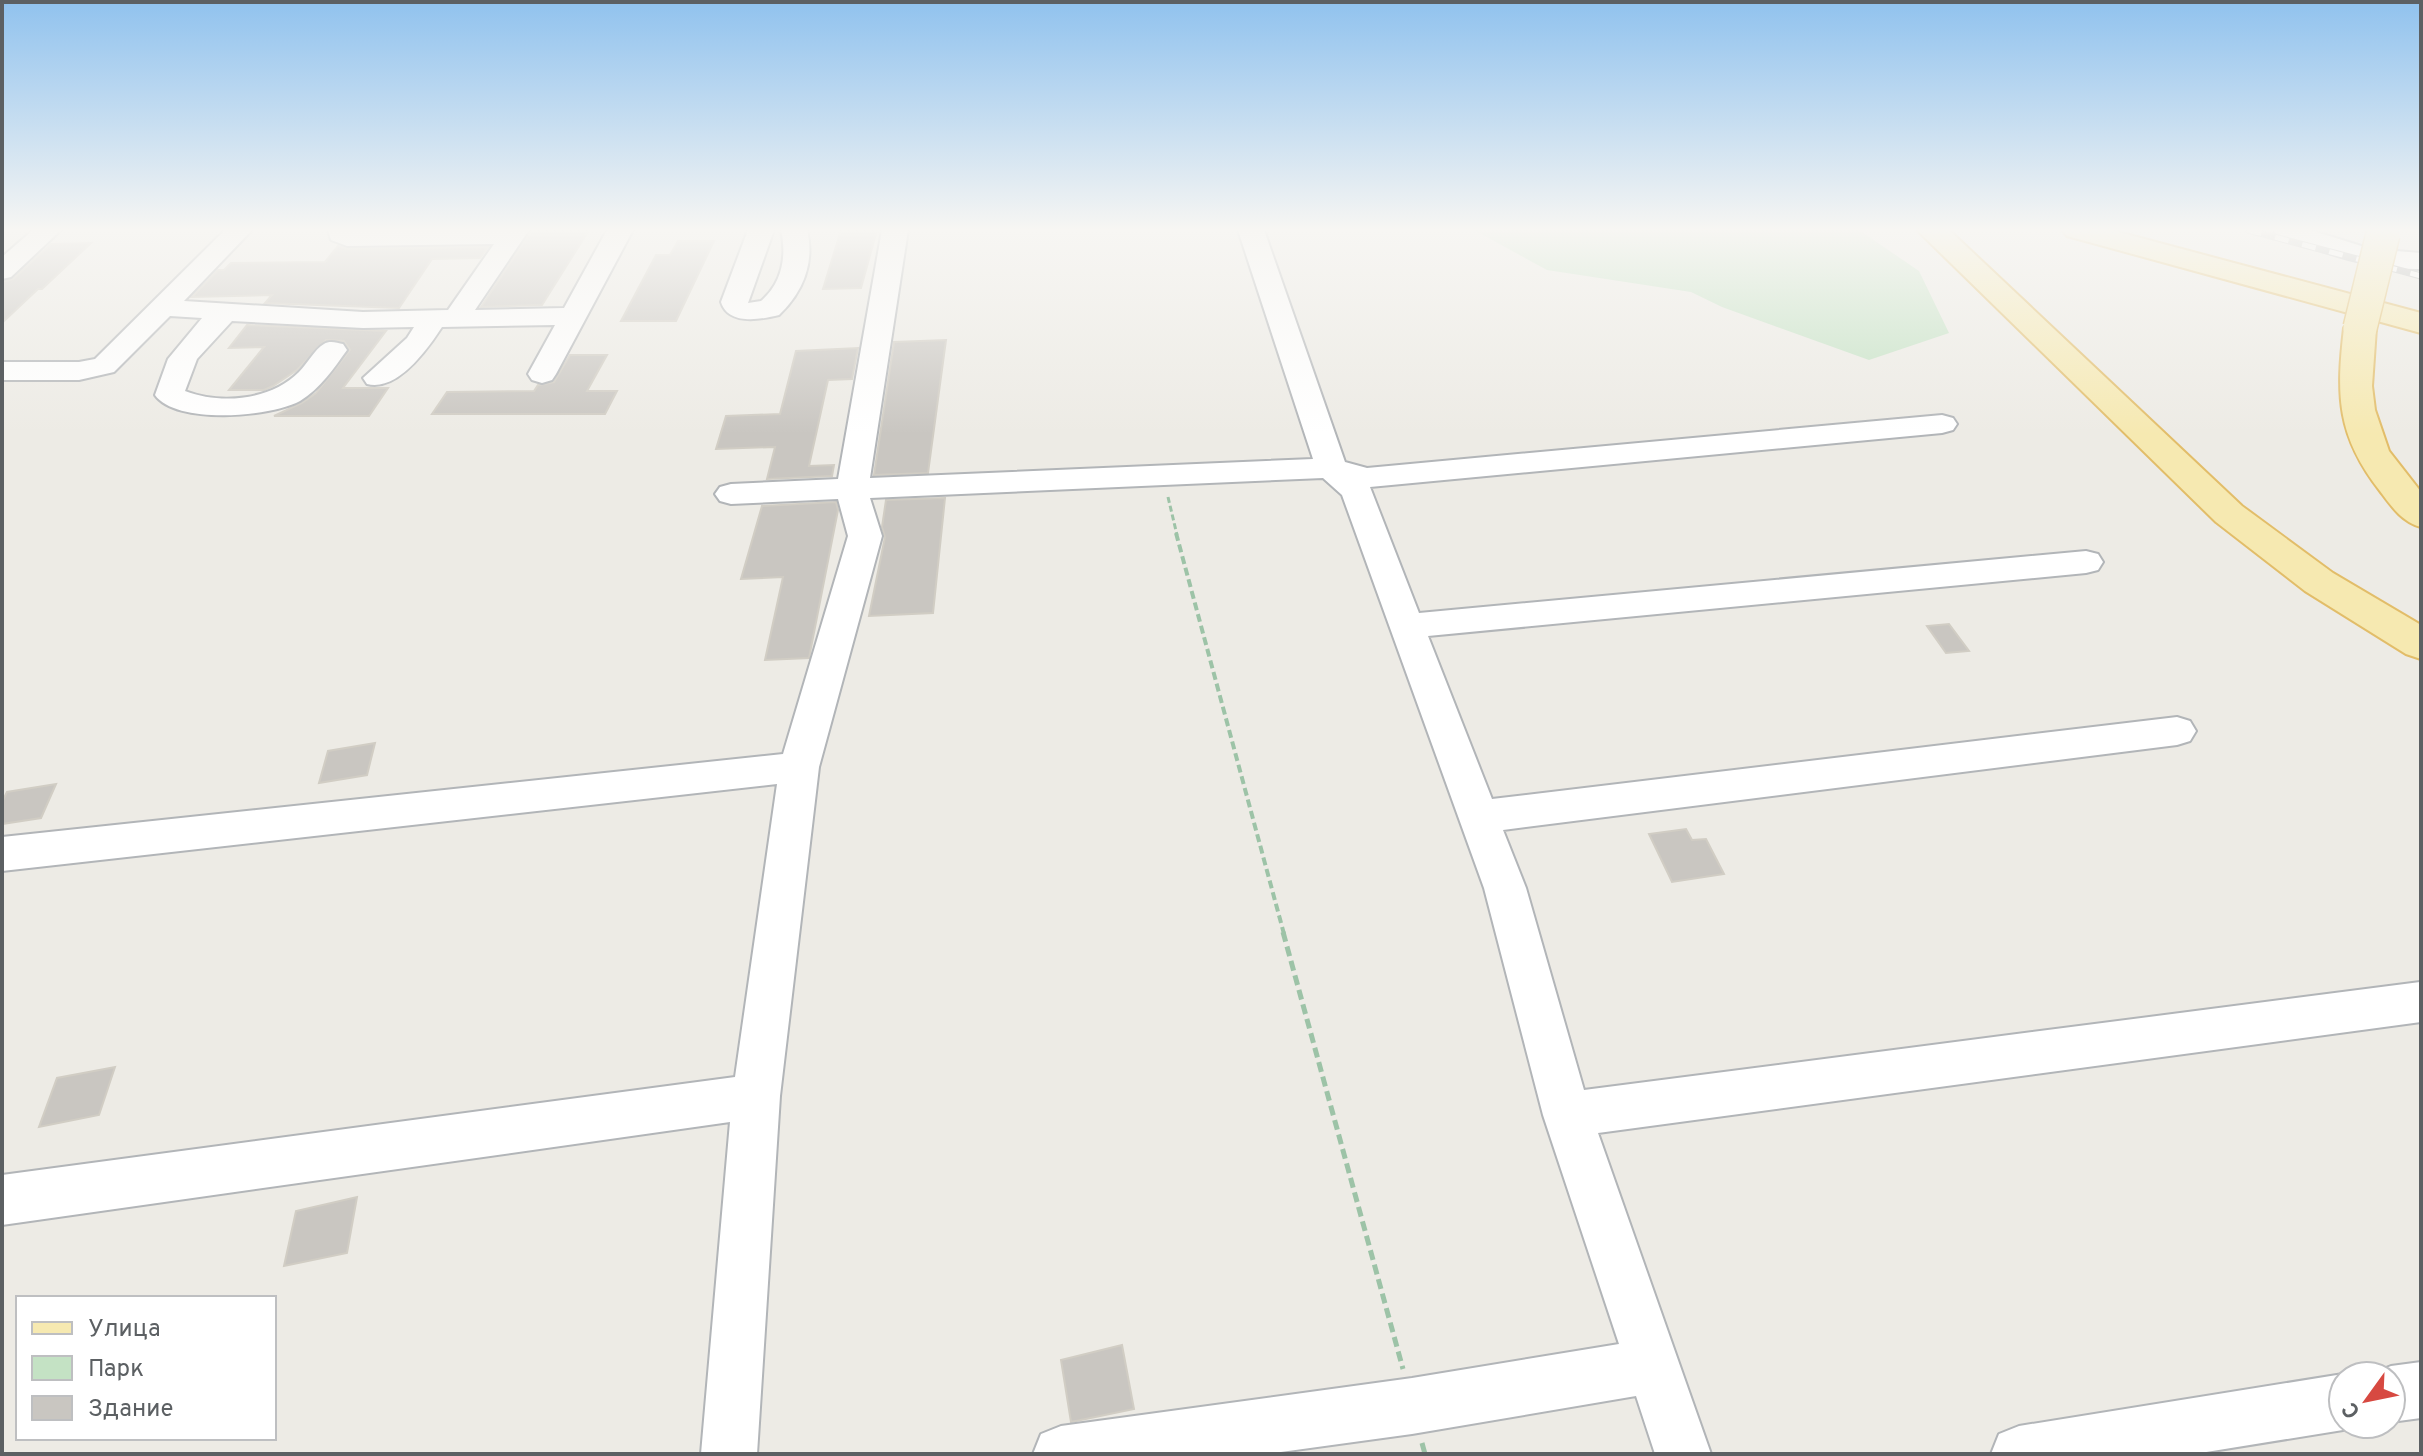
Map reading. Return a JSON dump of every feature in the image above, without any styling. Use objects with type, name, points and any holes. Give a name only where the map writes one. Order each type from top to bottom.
[{"type":"main road","points":[[2003,298],[2229,514],[2319,582],[2421,644]]},
{"type":"main road","points":[[2328,298],[2421,323]]},
{"type":"main road","points":[[2365,298],[2421,313]]},
{"type":"main road","points":[[2367,298],[2353,382],[2362,434],[2388,481],[2421,515]]},
{"type":"street","points":[[2,371],[79,371],[104,366],[172,298]]},
{"type":"street","points":[[377,378],[444,319],[461,298]]},
{"type":"street","points":[[542,374],[583,298]]},
{"type":"street","points":[[736,298],[736,308],[745,311],[769,309],[779,298]]},
{"type":"street","points":[[729,1454],[756,1096],[799,767],[865,536],[852,491],[884,298]]},
{"type":"street","points":[[1274,298],[1331,468],[1356,491],[1505,888],[1567,1115],[1683,1454]]},
{"type":"street","points":[[163,307],[363,320],[573,316]]},
{"type":"street","points":[[225,312],[185,350],[172,374],[170,395],[188,404],[260,406],[273,403],[295,392],[333,350]]},
{"type":"street","points":[[731,494],[1331,468],[1366,478],[1942,424]]},
{"type":"street","points":[[1407,626],[2086,562]]},
{"type":"street","points":[[1478,817],[2177,731]]},
{"type":"street","points":[[2,854],[799,767]]},
{"type":"street","points":[[1567,1115],[2420,1002]]},
{"type":"street","points":[[2,1200],[756,1096]]},
{"type":"street","points":[[1061,1454],[1418,1430],[1653,1366]]},
{"type":"street","points":[[2019,1454],[2327,1405]]},
{"type":"path","points":[[1163,475],[1186,577],[1418,1430]]},
{"type":"green space","points":[[1703,298],[1932,298],[1949,333],[1869,360]]},
{"type":"building","points":[[2,298],[29,298],[2,323]]},
{"type":"building","points":[[269,298],[406,298],[399,308],[265,303]]},
{"type":"building","points":[[487,298],[546,298],[542,305],[481,307]]},
{"type":"building","points":[[633,298],[687,298],[676,321],[621,321]]},
{"type":"building","points":[[247,325],[386,331],[343,388],[388,388],[369,416],[274,416],[316,393],[350,350],[344,341],[326,340],[297,370],[273,386],[264,390],[229,390],[264,347],[229,348]]},
{"type":"building","points":[[946,340],[928,473],[874,475],[894,342]]},
{"type":"building","points":[[858,348],[852,379],[828,380],[809,466],[834,465],[832,476],[767,479],[775,447],[716,449],[726,416],[780,414],[796,351]]},
{"type":"building","points":[[570,355],[607,355],[587,391],[617,391],[605,414],[432,414],[447,392],[534,391],[538,385],[554,382]]},
{"type":"building","points":[[945,498],[933,613],[869,616],[885,537],[882,527],[886,500]]},
{"type":"building","points":[[836,502],[838,510],[809,658],[765,660],[783,577],[741,579],[762,506]]},
{"type":"building","points":[[1949,624],[1969,651],[1946,653],[1927,626]]},
{"type":"building","points":[[375,743],[367,775],[319,783],[328,751]]},
{"type":"building","points":[[56,784],[41,818],[2,824],[2,802],[7,792]]},
{"type":"building","points":[[1686,829],[1692,840],[1706,839],[1724,874],[1672,882],[1649,834]]},
{"type":"building","points":[[115,1067],[99,1115],[39,1127],[57,1078]]},
{"type":"building","points":[[357,1197],[347,1253],[284,1266],[296,1211]]},
{"type":"building","points":[[1122,1345],[1134,1409],[1071,1422],[1061,1360]]}]
